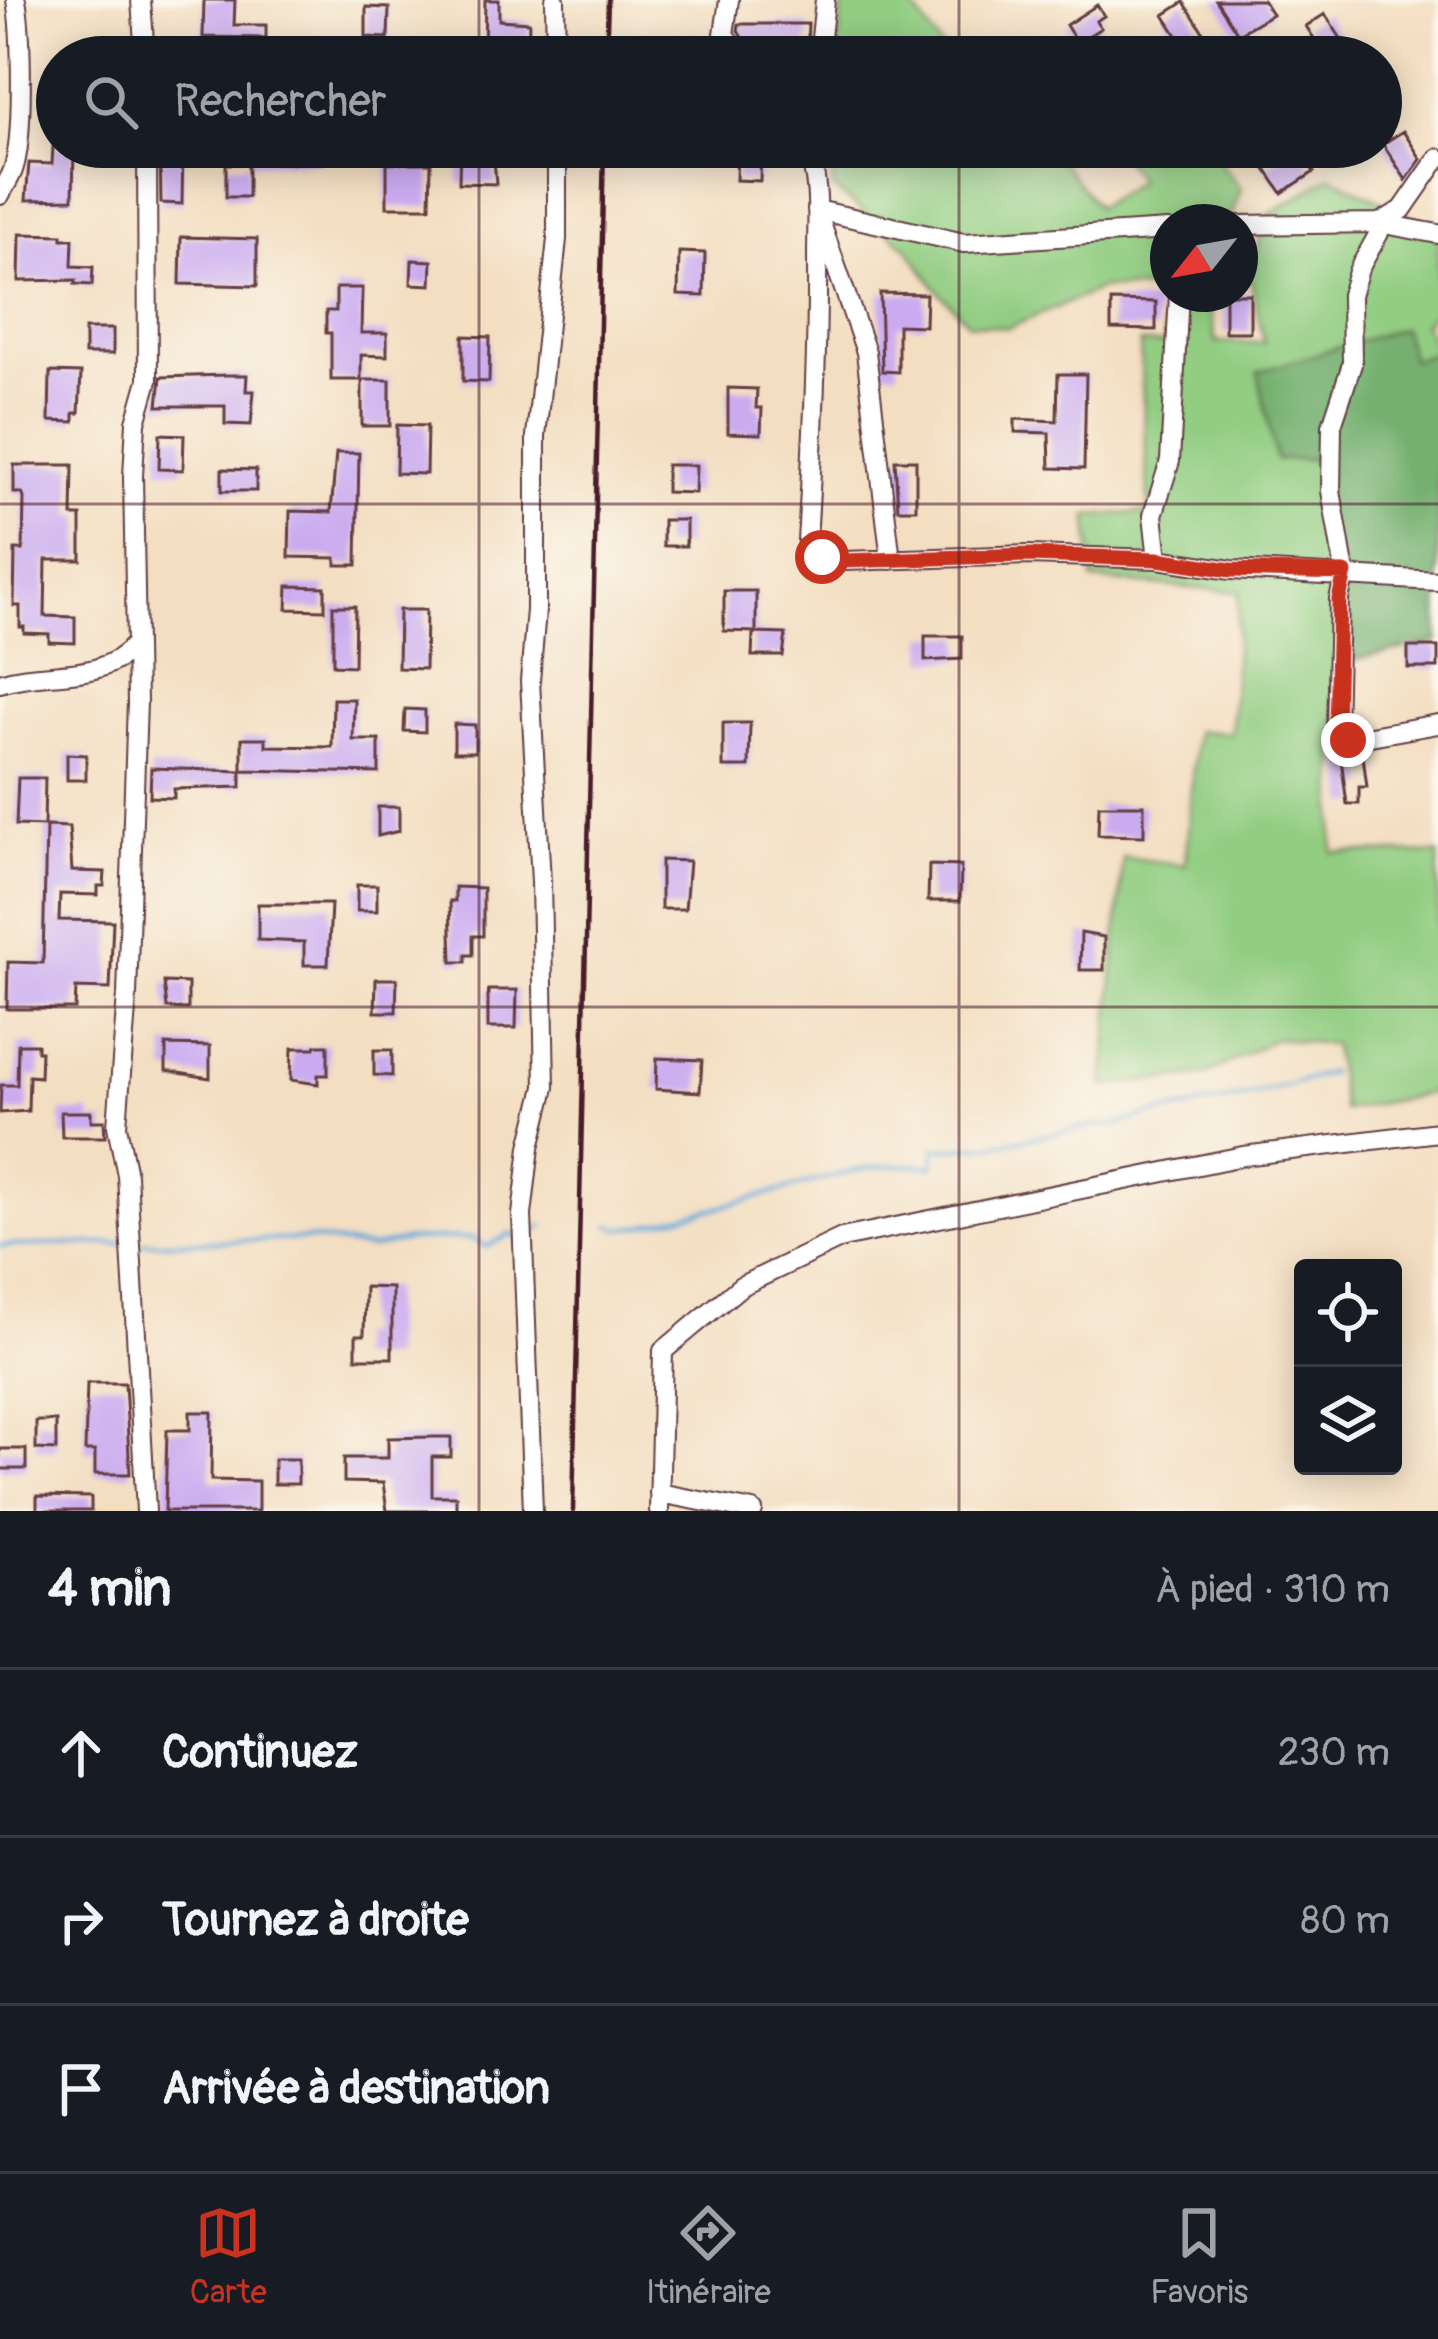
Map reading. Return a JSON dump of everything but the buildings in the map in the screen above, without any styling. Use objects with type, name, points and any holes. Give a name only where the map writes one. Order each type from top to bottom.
[{"type":"street","points":[[0,195],[14,168],[20,134],[21,27],[16,0]]},
{"type":"street","points":[[141,0],[144,36]]},
{"type":"street","points":[[555,0],[556,36]]},
{"type":"street","points":[[725,36],[729,0]]},
{"type":"street","points":[[821,36],[825,0]]},
{"type":"street","points":[[1379,223],[1402,210],[1438,158]]},
{"type":"street","points":[[146,1511],[127,1175],[117,1126],[136,748],[134,458],[136,422],[148,380],[147,168]]},
{"type":"street","points":[[533,1511],[522,1215],[530,1147],[545,1087],[530,681],[536,610],[536,436],[557,239],[556,168]]},
{"type":"street","points":[[813,168],[818,369],[806,541],[810,552],[843,561],[1028,555],[1158,559],[1231,570],[1438,581]]},
{"type":"street","points":[[817,210],[964,243],[1150,231]]},
{"type":"street","points":[[817,210],[866,352],[891,560]]},
{"type":"street","points":[[1379,223],[1379,233],[1351,295],[1352,364],[1332,425],[1330,491],[1345,573],[1339,599],[1336,731],[1348,740],[1438,724]]},
{"type":"street","points":[[1258,225],[1379,223],[1438,233]]},
{"type":"street","points":[[1158,559],[1153,515],[1170,461],[1178,312]]},
{"type":"street","points":[[0,683],[119,663],[134,644]]},
{"type":"street","points":[[753,1511],[659,1502],[663,1352],[742,1286],[842,1238],[1243,1156],[1438,1132]]},
{"type":"green space","points":[[850,0],[908,0],[933,36],[839,36],[843,5]]},
{"type":"green space","points":[[832,168],[1066,168],[1097,207],[1138,181],[1130,168],[1224,168],[1241,188],[1235,204],[1150,204],[1150,290],[1102,288],[1008,328],[969,323],[906,246],[833,188]]},
{"type":"green space","points":[[1331,176],[1438,233],[1438,309],[1423,323],[1438,352],[1412,360],[1402,328],[1258,373],[1326,458],[1341,564],[1333,852],[1438,854],[1438,1092],[1343,1110],[1333,1045],[1276,1038],[1206,1075],[1104,1086],[1123,857],[1185,865],[1196,731],[1231,733],[1239,592],[1093,580],[1088,516],[1149,512],[1140,343],[1165,344],[1163,312],[1210,312],[1216,342],[1264,343],[1258,312],[1258,247],[1267,216]]},
{"type":"green space","points":[[1402,328],[1412,360],[1438,352],[1438,642],[1338,663],[1341,564],[1320,544],[1326,459],[1276,460],[1258,372]]},
{"type":"waterway","points":[[610,1225],[621,1229],[642,1226],[859,1170],[933,1167],[935,1149],[987,1146],[1121,1123],[1330,1072]]},
{"type":"waterway","points":[[528,1237],[542,1226]]},
{"type":"waterway","points":[[137,1243],[312,1239],[371,1248],[407,1240],[473,1238],[486,1247],[511,1234],[518,1238]]},
{"type":"waterway","points":[[0,1246],[126,1243]]},
{"type":"railway","points":[[607,36],[608,0]]},
{"type":"railway","points":[[573,1511],[604,168]]},
{"type":"route","points":[[822,557],[843,561],[1028,555],[1345,573],[1339,599],[1336,731],[1348,740]]}]
